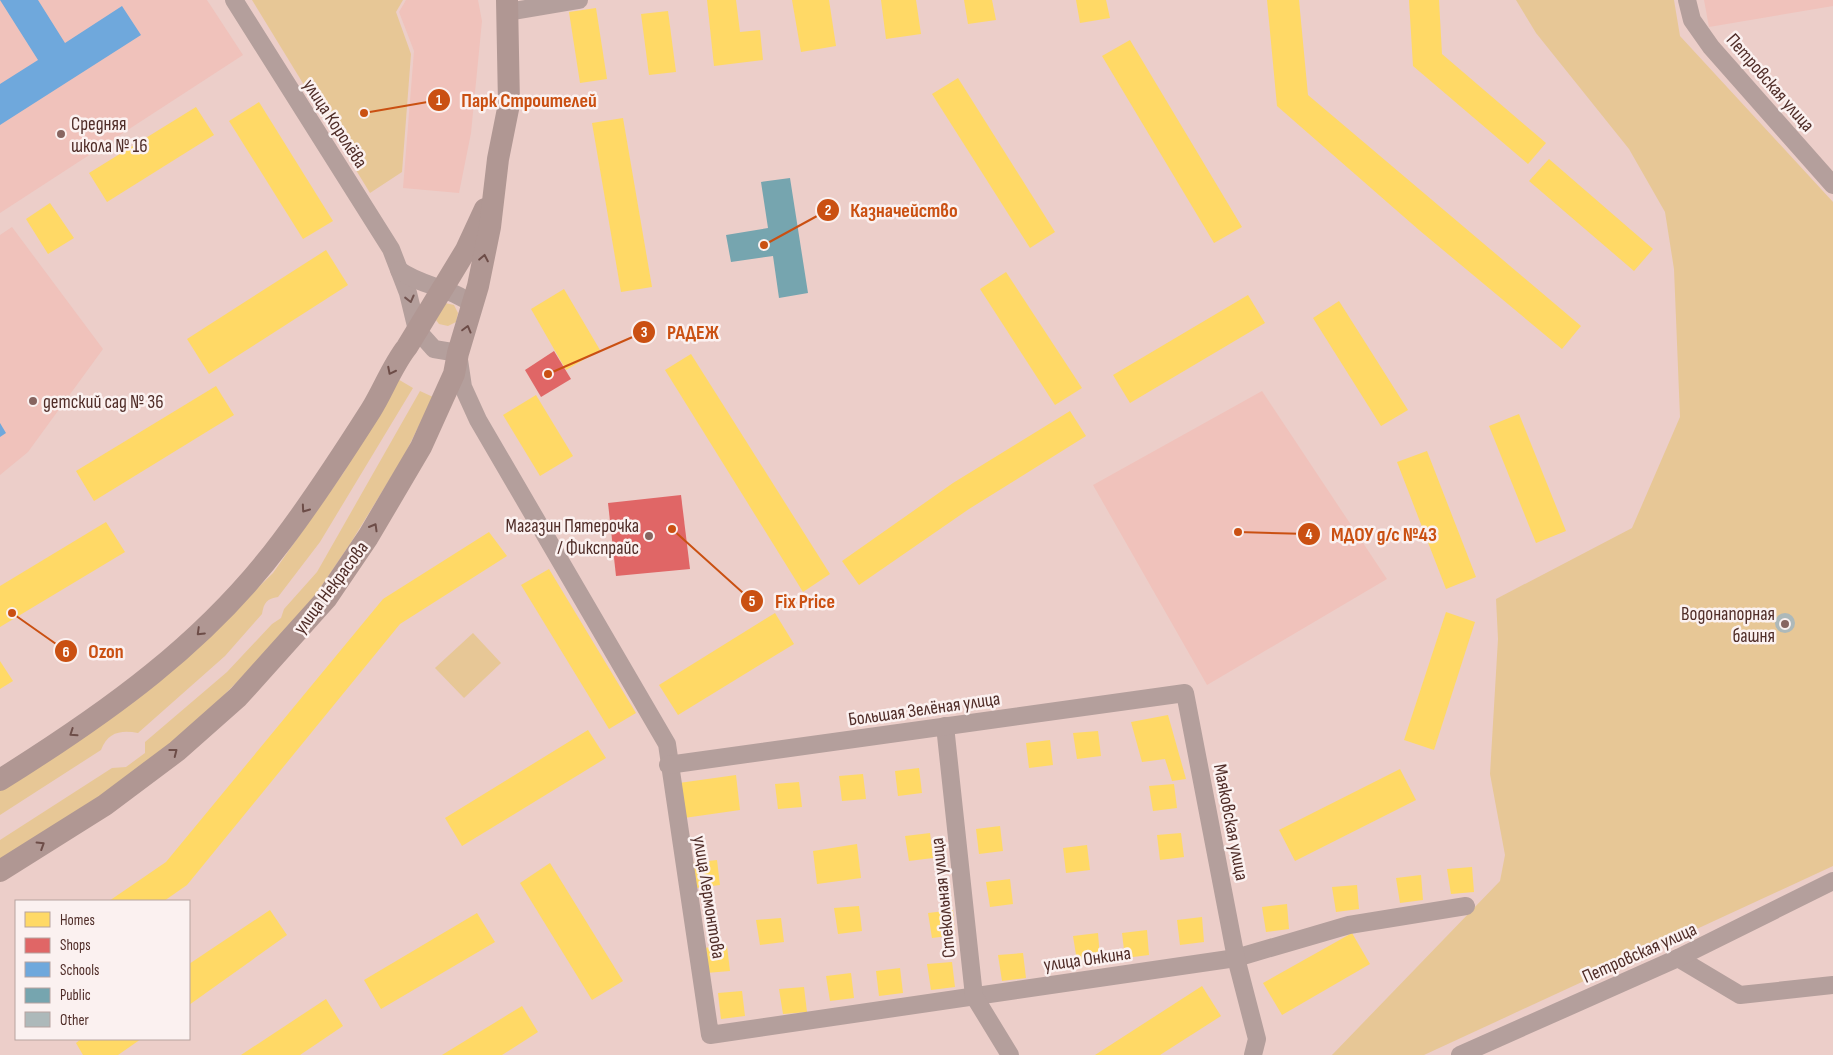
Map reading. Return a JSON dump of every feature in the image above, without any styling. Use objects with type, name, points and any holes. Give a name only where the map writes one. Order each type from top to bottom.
[{"type":"main road","name":"улица Некрасова","points":[[0,872],[105,805],[177,751],[238,697],[326,599],[363,545],[416,455],[444,400],[454,374],[458,353],[473,305],[490,227],[494,188],[509,104],[508,6]]},
{"type":"main road","name":"улица Некрасова","points":[[0,780],[124,699],[174,657],[231,602],[282,542],[373,408],[396,361],[466,250],[494,188]]},
{"type":"street","name":"улица Королёва","points":[[234,0],[391,249],[408,293],[417,330]]},
{"type":"street","points":[[508,6],[579,0]]},
{"type":"street","name":"Петровская улица","points":[[1687,0],[1692,20],[1711,47],[1833,185]]},
{"type":"street","points":[[399,270],[422,284],[462,296],[473,305]]},
{"type":"street","points":[[417,330],[434,349],[458,353]]},
{"type":"street","name":"улица Лермонтова","points":[[458,353],[463,387],[478,420],[667,744],[668,765],[710,1035]]},
{"type":"street","name":"Большая Зелёная улица","points":[[668,765],[1185,693]]},
{"type":"street","name":"Маяковская улица","points":[[1185,693],[1236,958],[1257,1039],[1252,1055]]},
{"type":"street","name":"Стекольная улица","points":[[945,726],[974,996],[1010,1055]]},
{"type":"street","name":"Петровская улица","points":[[1460,1055],[1678,958],[1833,881]]},
{"type":"street","name":"улица Онкина","points":[[710,1035],[1236,958],[1349,925],[1466,906]]},
{"type":"street","points":[[1678,958],[1740,995],[1833,986]]},
{"type":"shaded area","name":"Средняя школа № 16","points":[[0,0],[207,0],[243,55],[0,213]]},
{"type":"shaded area","points":[[252,0],[403,0],[396,12],[411,54],[402,172],[370,193]]},
{"type":"shaded area","points":[[406,0],[478,0],[482,21],[471,133],[459,193],[403,188],[414,51],[399,12]]},
{"type":"shaded area","points":[[1516,0],[1674,0],[1680,36],[1833,202],[1833,866],[1424,1055],[1332,1055],[1500,881],[1505,855],[1490,774],[1498,639],[1496,599],[1632,528],[1680,417],[1674,269],[1665,212],[1629,149],[1536,33]]},
{"type":"shaded area","points":[[1704,0],[1833,0],[1833,6],[1709,27]]},
{"type":"shaded area","name":"детский сад № 36","points":[[12,227],[103,349],[28,452],[0,475],[0,235]]},
{"type":"shaded area","points":[[445,303],[454,305],[458,313],[456,322],[448,326],[439,324],[436,320]]},
{"type":"shaded area","points":[[396,378],[413,388],[320,542],[278,597],[267,602],[262,614],[225,656],[138,733],[121,732],[111,736],[107,739],[101,750],[0,815],[0,789],[224,621],[273,573],[344,472]]},
{"type":"shaded area","points":[[420,391],[433,397],[404,456],[350,544],[310,603],[264,655],[207,712],[138,772],[0,862],[0,840],[112,768],[126,767],[145,753],[145,742],[227,672],[272,624],[281,618],[284,609],[317,572]]},
{"type":"shaded area","points":[[1262,391],[1387,579],[1207,685],[1093,485]]},
{"type":"shaded area","points":[[473,633],[501,663],[464,698],[435,668]]},
{"type":"building: Homes","points":[[707,0],[736,0],[740,32],[760,30],[763,60],[714,66]]},
{"type":"building: Homes","points":[[792,0],[829,0],[836,46],[801,52]]},
{"type":"building: Homes","points":[[881,0],[916,0],[921,34],[886,39]]},
{"type":"building: Homes","points":[[964,0],[992,0],[996,20],[968,24]]},
{"type":"building: Homes","points":[[1076,0],[1106,0],[1110,18],[1080,23]]},
{"type":"building: Homes","points":[[1267,0],[1299,0],[1308,95],[1581,326],[1562,349],[1419,230],[1277,106]]},
{"type":"building: Homes","points":[[1409,0],[1439,0],[1442,54],[1546,143],[1528,164],[1413,66]]},
{"type":"building: Homes","points":[[596,8],[607,79],[580,83],[569,12]]},
{"type":"building: Homes","points":[[668,11],[676,72],[649,75],[641,14]]},
{"type":"building: Homes","points":[[1130,40],[1242,227],[1214,243],[1102,56]]},
{"type":"building: Homes","points":[[958,78],[1055,232],[1030,248],[932,94]]},
{"type":"building: Homes","points":[[259,102],[333,221],[303,239],[229,121]]},
{"type":"building: Homes","points":[[196,107],[214,135],[107,202],[89,173]]},
{"type":"building: Homes","points":[[623,118],[652,287],[621,292],[592,123]]},
{"type":"building: Homes","points":[[1549,159],[1653,249],[1634,271],[1529,181]]},
{"type":"building: Homes","points":[[50,203],[74,238],[48,254],[26,219]]},
{"type":"building: Homes","points":[[326,250],[348,285],[209,374],[187,339]]},
{"type":"building: Homes","points":[[1006,272],[1082,388],[1055,405],[980,289]]},
{"type":"building: Homes","points":[[564,289],[600,350],[566,370],[531,309]]},
{"type":"building: Homes","points":[[1248,295],[1265,323],[1130,403],[1113,375]]},
{"type":"building: Homes","points":[[1339,301],[1408,410],[1381,426],[1313,318]]},
{"type":"building: Homes","points":[[691,354],[830,574],[803,592],[665,370]]},
{"type":"building: Homes","points":[[216,386],[234,415],[94,501],[76,471]]},
{"type":"building: Homes","points":[[536,395],[573,456],[540,476],[503,415]]},
{"type":"building: Homes","points":[[1070,411],[1086,436],[969,509],[859,585],[842,561],[953,483]]},
{"type":"building: Homes","points":[[1519,414],[1566,531],[1536,543],[1489,426]]},
{"type":"building: Homes","points":[[1427,451],[1476,577],[1446,589],[1397,462]]},
{"type":"building: Homes","points":[[106,522],[125,552],[0,627],[0,586]]},
{"type":"building: Homes","points":[[489,532],[507,556],[400,624],[187,885],[165,900],[110,900],[166,862],[383,599]]},
{"type":"building: Homes","points":[[549,569],[636,713],[609,729],[521,585]]},
{"type":"building: Homes","points":[[1446,612],[1475,622],[1434,750],[1404,740]]},
{"type":"building: Homes","points":[[775,613],[794,644],[678,715],[659,685]]},
{"type":"building: Homes","points":[[0,661],[13,681],[0,689]]},
{"type":"building: Homes","points":[[1168,715],[1186,779],[1172,781],[1165,759],[1142,762],[1131,722]]},
{"type":"building: Homes","points":[[588,730],[606,758],[462,846],[445,818]]},
{"type":"building: Homes","points":[[1098,731],[1101,756],[1077,759],[1073,733]]},
{"type":"building: Homes","points":[[1050,740],[1053,765],[1029,768],[1026,743]]},
{"type":"building: Homes","points":[[919,768],[922,793],[898,796],[895,771]]},
{"type":"building: Homes","points":[[1400,769],[1416,800],[1295,861],[1279,830]]},
{"type":"building: Homes","points":[[863,774],[866,799],[842,801],[839,776]]},
{"type":"building: Homes","points":[[736,775],[740,810],[684,818],[679,783]]},
{"type":"building: Homes","points":[[799,782],[802,807],[778,809],[775,784]]},
{"type":"building: Homes","points":[[1174,784],[1177,808],[1153,811],[1149,786]]},
{"type":"building: Homes","points":[[1000,826],[1003,851],[979,854],[976,829]]},
{"type":"building: Homes","points":[[930,833],[933,858],[909,861],[905,836]]},
{"type":"building: Homes","points":[[1181,833],[1184,857],[1160,860],[1157,835]]},
{"type":"building: Homes","points":[[857,844],[861,878],[817,884],[813,851]]},
{"type":"building: Homes","points":[[1087,845],[1090,870],[1066,873],[1063,848]]},
{"type":"building: Homes","points":[[717,860],[720,885],[696,888],[692,863]]},
{"type":"building: Homes","points":[[550,863],[623,981],[592,1000],[520,883]]},
{"type":"building: Homes","points":[[1472,867],[1474,892],[1451,894],[1447,869]]},
{"type":"building: Homes","points":[[1421,875],[1423,900],[1400,903],[1396,878]]},
{"type":"building: Homes","points":[[1010,879],[1013,904],[990,907],[986,882]]},
{"type":"building: Homes","points":[[1357,885],[1359,909],[1336,912],[1332,887]]},
{"type":"building: Homes","points":[[1287,904],[1289,929],[1266,932],[1262,907]]},
{"type":"building: Homes","points":[[859,906],[862,931],[838,934],[834,908]]},
{"type":"building: Homes","points":[[270,910],[287,935],[190,1004],[190,963]]},
{"type":"building: Homes","points":[[953,910],[955,935],[932,938],[928,913]]},
{"type":"building: Homes","points":[[477,913],[495,942],[381,1009],[364,980]]},
{"type":"building: Homes","points":[[1202,917],[1204,942],[1180,945],[1177,920]]},
{"type":"building: Homes","points":[[781,918],[784,942],[760,945],[756,920]]},
{"type":"building: Homes","points":[[1147,930],[1149,955],[1125,958],[1122,933]]},
{"type":"building: Homes","points":[[1098,933],[1100,958],[1077,961],[1073,936]]},
{"type":"building: Homes","points":[[1352,933],[1370,964],[1282,1015],[1263,983]]},
{"type":"building: Homes","points":[[727,946],[730,971],[706,973],[702,948]]},
{"type":"building: Homes","points":[[1023,953],[1026,978],[1002,981],[998,955]]},
{"type":"building: Homes","points":[[952,962],[955,987],[931,990],[927,964]]},
{"type":"building: Homes","points":[[900,968],[903,993],[879,996],[876,971]]},
{"type":"building: Homes","points":[[851,973],[854,998],[830,1001],[826,976]]},
{"type":"building: Homes","points":[[1202,986],[1221,1016],[1160,1055],[1095,1055]]},
{"type":"building: Homes","points":[[804,987],[807,1012],[783,1014],[779,989]]},
{"type":"building: Homes","points":[[742,991],[745,1016],[721,1019],[718,993]]},
{"type":"building: Homes","points":[[326,999],[343,1026],[300,1055],[241,1055]]},
{"type":"building: Homes","points":[[522,1006],[538,1032],[502,1055],[442,1055]]},
{"type":"building: Homes","points":[[80,1040],[140,1040],[118,1055],[83,1055],[76,1043]]},
{"type":"building: Shops","points":[[554,351],[571,379],[541,397],[525,370]]},
{"type":"building: Shops","name":"Магазин Пятерочка / Фикспрайс","points":[[681,495],[690,569],[616,576],[608,503]]},
{"type":"building: Schools","points":[[0,0],[38,0],[65,43],[122,6],[141,35],[0,125],[0,84],[38,60]]},
{"type":"building: Schools","name":"детский сад № 36","points":[[0,423],[6,433],[0,437]]},
{"type":"building: Public","points":[[790,178],[808,293],[779,298],[773,256],[731,262],[726,235],[768,228],[761,182]]},
{"type":"building: Other","name":"Водонапорная башня","points":[[1785,613],[1792,616],[1795,623],[1792,630],[1785,633],[1778,630],[1775,623],[1778,616]]},
{"type":"place","name":"Парк Строителей","points":[[364,113]]},
{"type":"place","name":"Средняя школа № 16","points":[[61,134]]},
{"type":"place","name":"Казначейство","points":[[764,245]]},
{"type":"place","name":"РАДЕЖ","points":[[548,374]]},
{"type":"place","name":"детский сад № 36","points":[[33,401]]},
{"type":"place","name":"Fix Price","points":[[672,529]]},
{"type":"place","name":"МДОУ д/с №43","points":[[1238,532]]},
{"type":"place","name":"Магазин Пятерочка / Фикспрайс","points":[[649,536]]},
{"type":"place","name":"Ozon","points":[[12,613]]},
{"type":"place","name":"Водонапорная башня","points":[[1785,624]]}]
